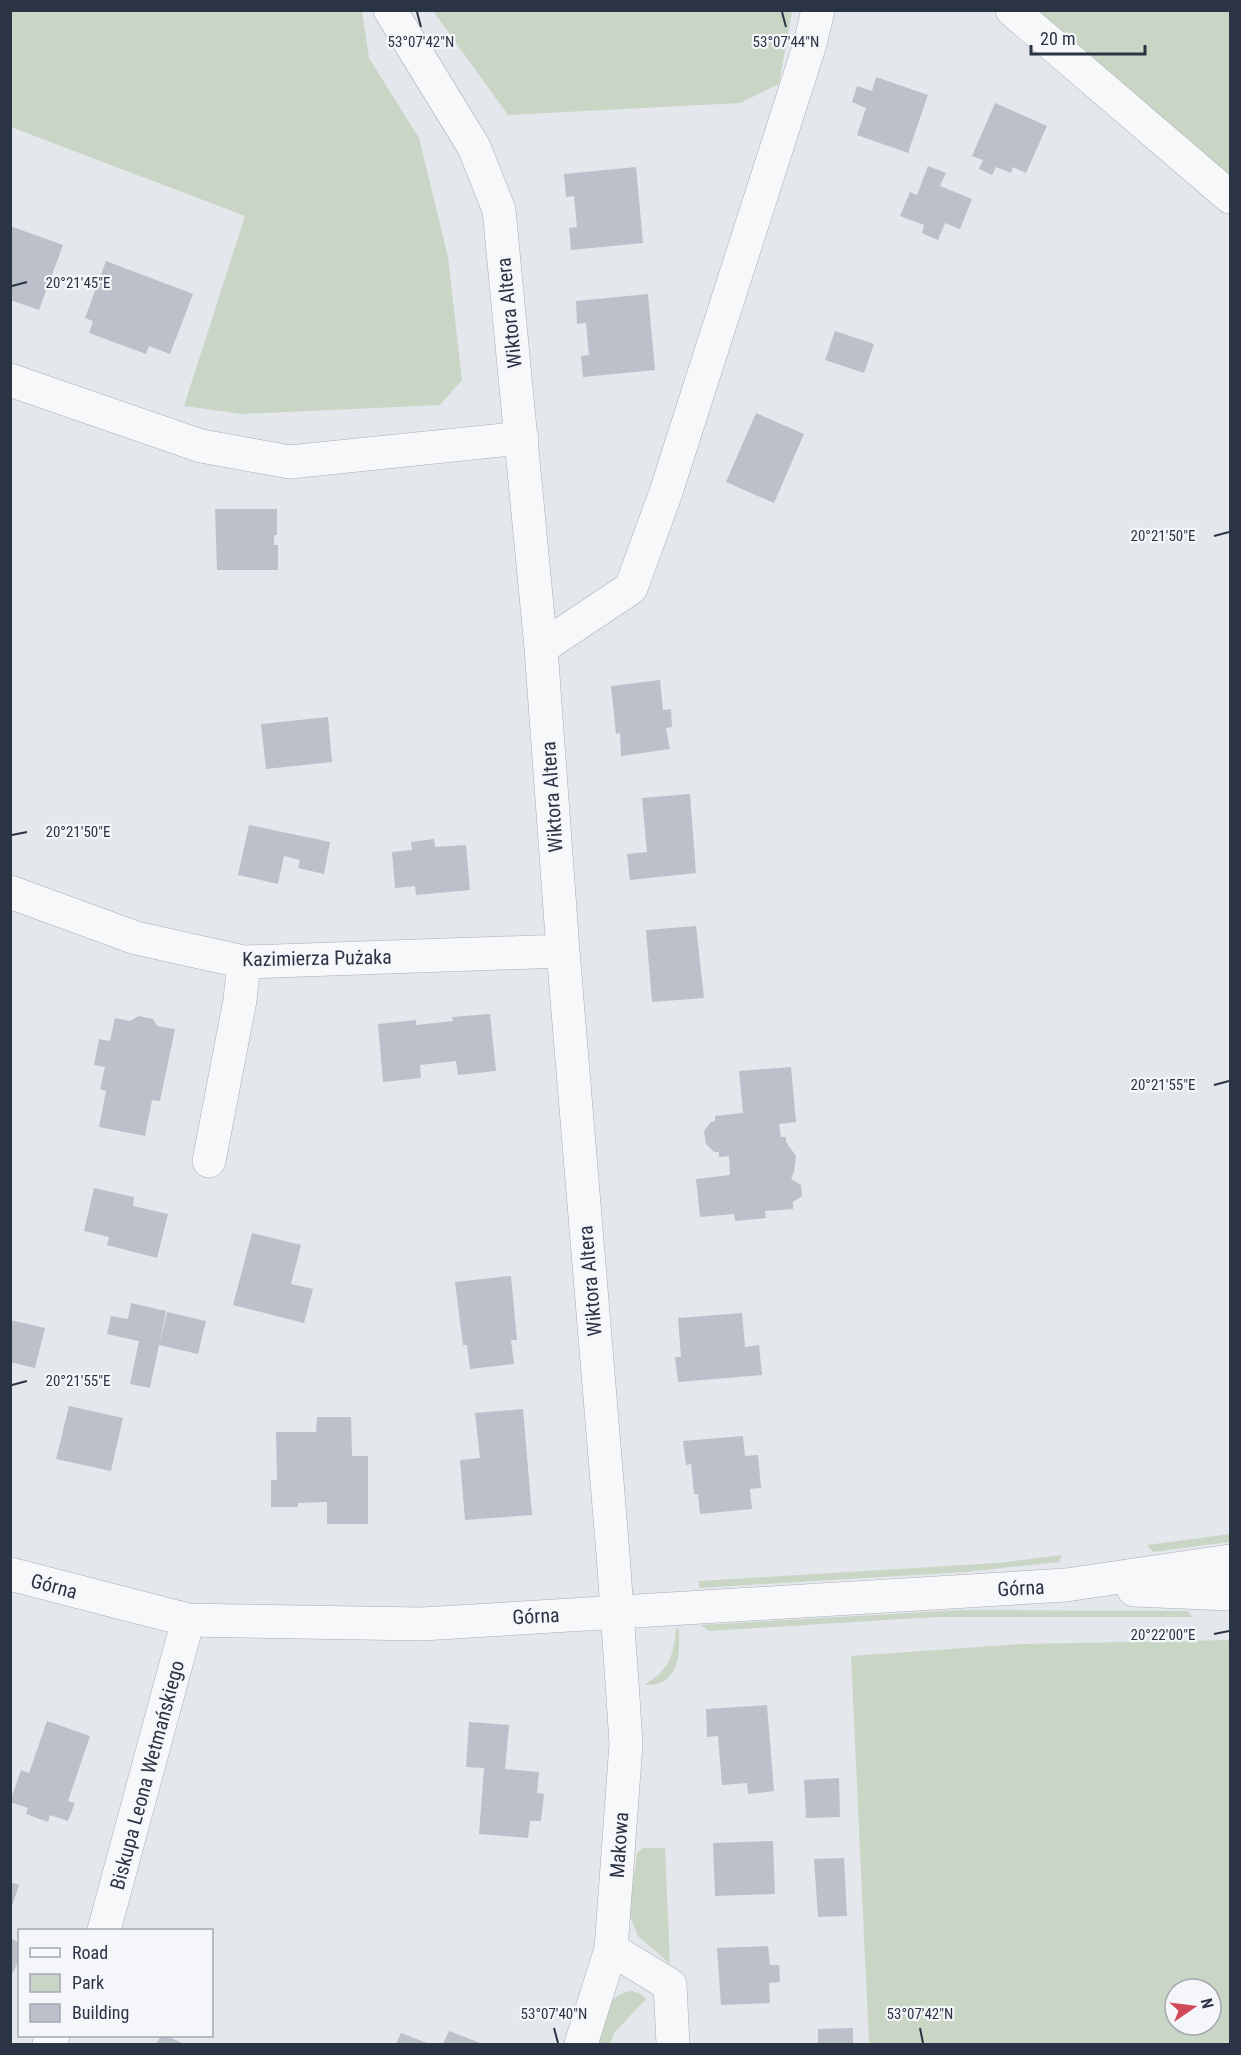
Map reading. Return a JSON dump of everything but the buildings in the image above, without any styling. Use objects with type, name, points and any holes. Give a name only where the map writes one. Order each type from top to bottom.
[{"type":"street","name":"Wiktora Altera","points":[[390,10],[474,147],[499,210],[541,648],[563,951],[618,1612]]},
{"type":"street","points":[[541,648],[632,588],[676,461],[810,44],[818,10]]},
{"type":"street","points":[[1012,10],[1230,197]]},
{"type":"street","points":[[10,380],[201,446],[290,462],[522,438]]},
{"type":"street","name":"Kazimierza Pużaka","points":[[10,892],[136,938],[244,962],[563,951]]},
{"type":"street","points":[[209,1161],[240,1000],[244,962]]},
{"type":"street","name":"Górna","points":[[10,1574],[189,1620],[422,1624],[1066,1585],[1230,1561]]},
{"type":"street","name":"Górna","points":[[1066,1585],[1157,1592],[1230,1594]]},
{"type":"street","name":"Makowa","points":[[581,2044],[611,1949],[626,1744],[618,1612]]},
{"type":"street","name":"Biskupa Leona Wetmańskiego","points":[[104,1929],[189,1620]]},
{"type":"street","points":[[611,1949],[670,1985],[673,2044]]},
{"type":"green space","points":[[10,11],[362,11],[369,58],[419,138],[448,257],[462,380],[440,405],[242,414],[184,406],[245,216],[11,127]]},
{"type":"green space","points":[[433,11],[792,11],[779,84],[740,103],[508,115]]},
{"type":"green space","points":[[1037,11],[1230,11],[1230,180]]},
{"type":"green space","points":[[1230,1534],[1230,1542],[1153,1552],[1147,1545]]},
{"type":"green space","points":[[1062,1555],[1059,1562],[965,1572],[699,1588],[699,1581],[997,1563]]},
{"type":"green space","points":[[961,1610],[1187,1611],[1193,1617],[934,1617],[709,1631],[701,1625]]},
{"type":"green space","points":[[676,1629],[679,1629],[678,1659],[671,1675],[656,1684],[644,1685],[659,1674],[668,1662],[674,1647]]},
{"type":"green space","points":[[1230,1640],[1230,2044],[869,2044],[851,1656],[1023,1644]]},
{"type":"green space","points":[[643,1848],[665,1848],[670,1964],[638,1936],[629,1914],[637,1853]]},
{"type":"green space","points":[[632,1991],[646,1999],[614,2033],[610,2044],[598,2044],[604,2019],[611,2004],[623,1993]]}]
